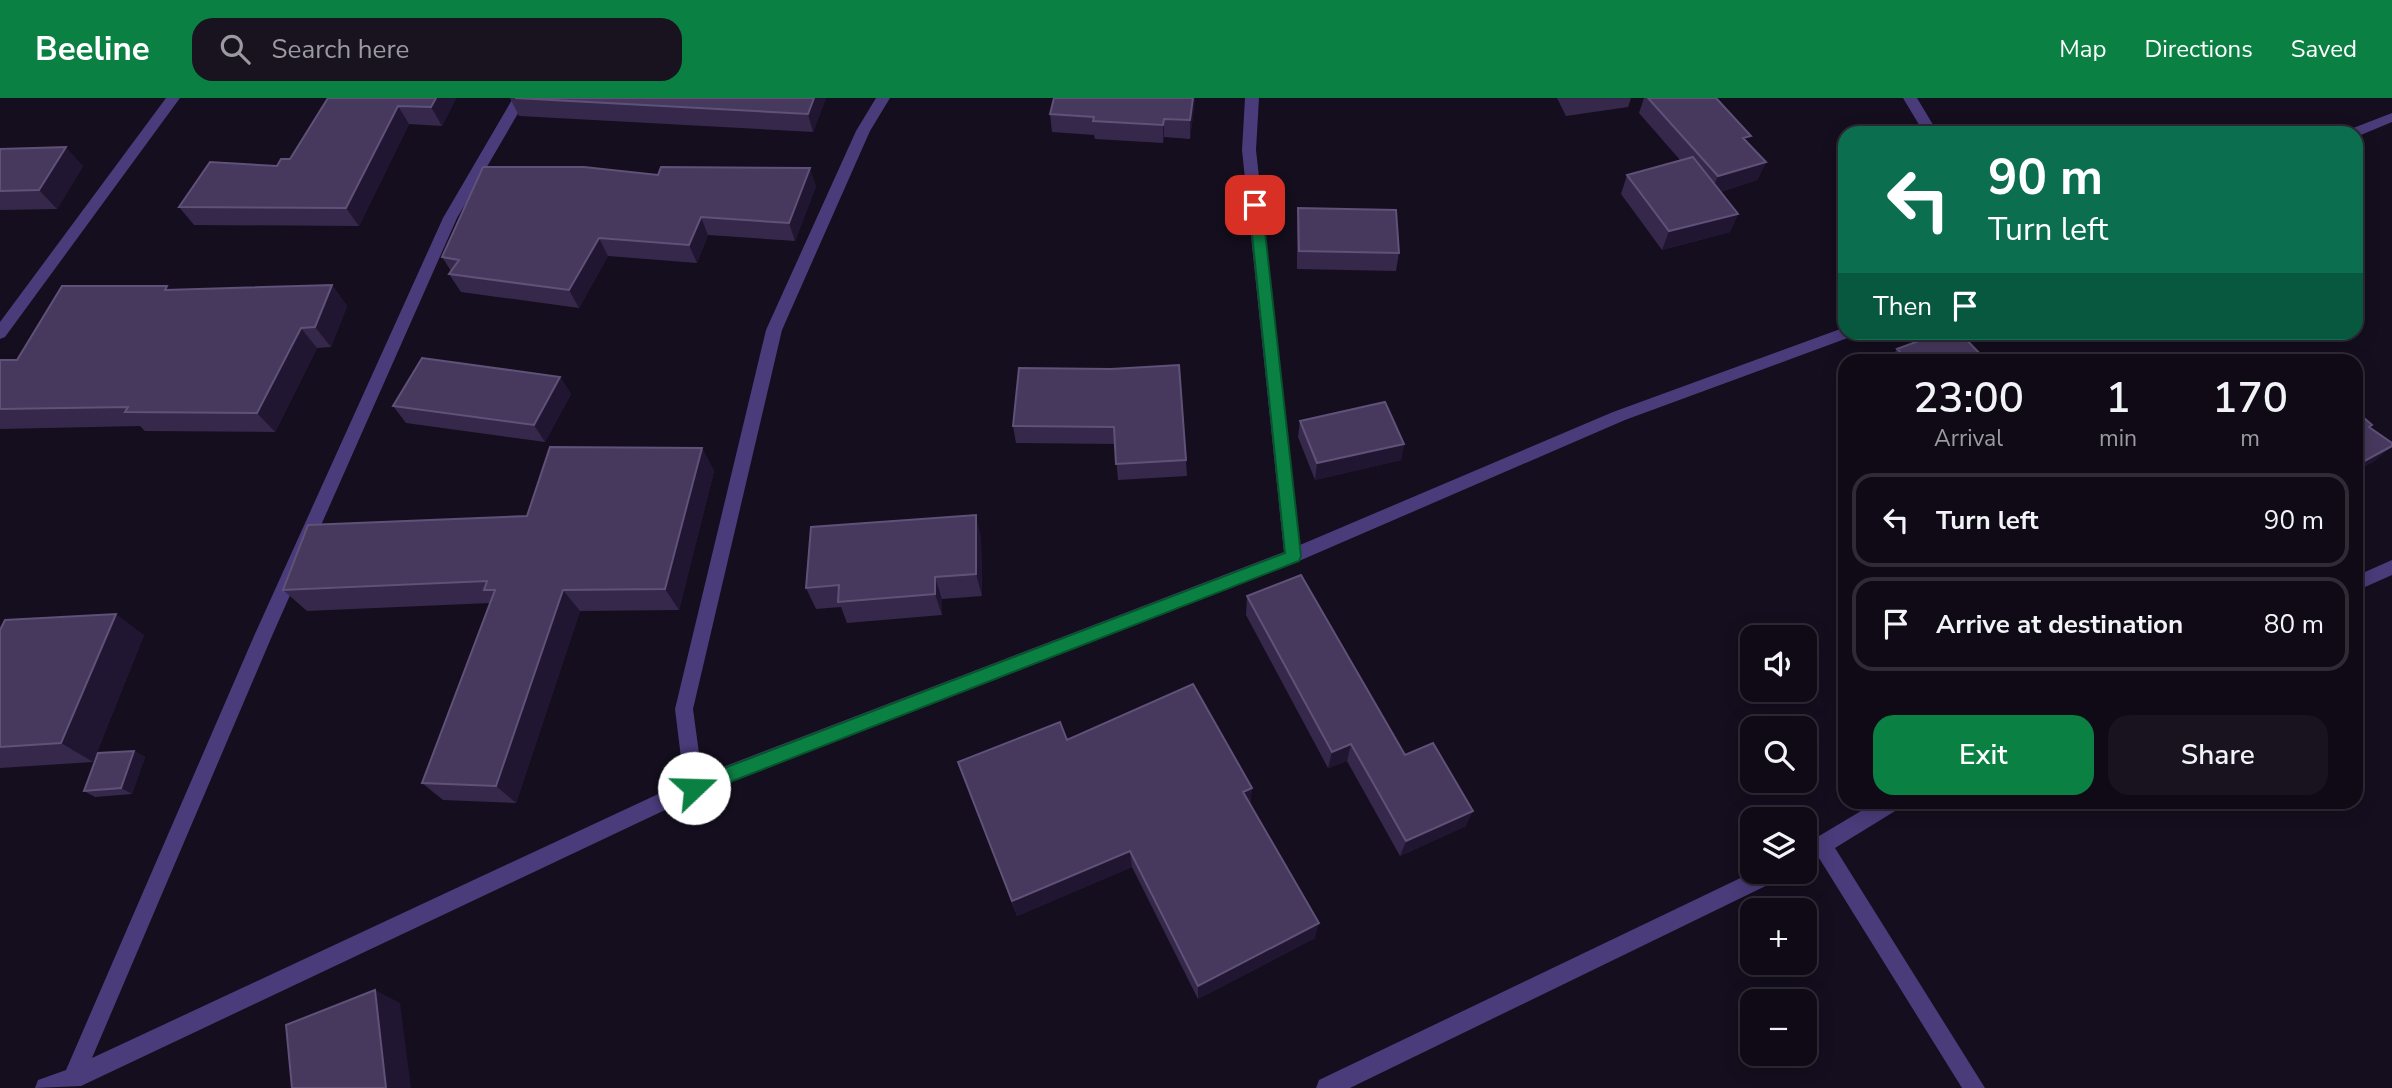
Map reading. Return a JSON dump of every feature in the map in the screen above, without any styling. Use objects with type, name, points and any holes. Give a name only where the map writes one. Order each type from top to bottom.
[{"type":"street","points":[[0,333],[173,98]]},
{"type":"street","points":[[73,1078],[262,636],[450,218],[520,98]]},
{"type":"street","points":[[694,788],[684,709],[774,330],[863,131],[883,98]]},
{"type":"street","points":[[1252,98],[1249,150],[1293,556]]},
{"type":"street","points":[[1910,98],[1927,126]]},
{"type":"street","points":[[2363,129],[2392,117]]},
{"type":"street","points":[[46,1088],[73,1078],[694,788],[1293,556],[1619,415],[1838,335]]},
{"type":"street","points":[[2363,581],[2392,567]]},
{"type":"street","points":[[1817,850],[1882,809]]},
{"type":"street","points":[[1823,847],[1974,1088]]},
{"type":"street","points":[[1327,1088],[1748,884]]},
{"type":"building","points":[[328,98],[436,98],[431,107],[398,106],[346,208],[179,207],[210,162],[277,166],[281,159],[290,159]]},
{"type":"building","points":[[515,98],[814,98],[808,114]]},
{"type":"building","points":[[1054,98],[1193,98],[1190,120],[1164,119],[1163,125],[1093,121],[1094,117],[1050,114]]},
{"type":"building","points":[[1648,98],[1716,98],[1751,136],[1743,138],[1766,162],[1718,176]]},
{"type":"building","points":[[66,147],[39,190],[0,191],[0,149]]},
{"type":"building","points":[[1693,157],[1738,214],[1669,231],[1627,175]]},
{"type":"building","points":[[483,167],[584,167],[658,175],[661,167],[810,168],[789,223],[701,217],[689,245],[599,238],[569,290],[449,274],[459,260],[442,257]]},
{"type":"building","points":[[1298,208],[1396,210],[1399,253],[1299,251]]},
{"type":"building","points":[[332,285],[315,327],[301,328],[257,413],[125,412],[128,407],[0,409],[0,360],[17,360],[62,286],[167,286],[165,290]]},
{"type":"building","points":[[1921,340],[1967,340],[1980,354],[1902,354],[1897,349]]},
{"type":"building","points":[[422,358],[560,377],[534,425],[393,406]]},
{"type":"building","points":[[1179,365],[1186,460],[1116,464],[1114,427],[1013,426],[1019,368],[1111,369]]},
{"type":"building","points":[[1385,402],[1404,444],[1317,463],[1300,421]]},
{"type":"building","points":[[2363,417],[2372,425],[2369,427],[2392,443],[2392,446],[2363,462]]},
{"type":"building","points":[[550,447],[702,448],[665,589],[563,590],[496,786],[422,783],[495,590],[484,590],[487,581],[283,590],[308,525],[527,516]]},
{"type":"building","points":[[976,515],[976,574],[935,577],[935,594],[838,602],[839,585],[806,588],[811,527]]},
{"type":"building","points":[[1301,575],[1405,755],[1433,743],[1473,811],[1406,841],[1351,744],[1332,752],[1247,596]]},
{"type":"building","points":[[116,614],[61,743],[0,747],[0,630],[5,620]]},
{"type":"building","points":[[1193,684],[1252,788],[1243,792],[1319,923],[1198,986],[1130,851],[1012,901],[958,762],[1060,722],[1067,740]]},
{"type":"building","points":[[134,751],[121,788],[84,791],[98,753]]},
{"type":"building","points":[[375,990],[386,1088],[292,1088],[286,1025]]},
{"type":"route","points":[[694,788],[1293,556],[1255,205]]}]
